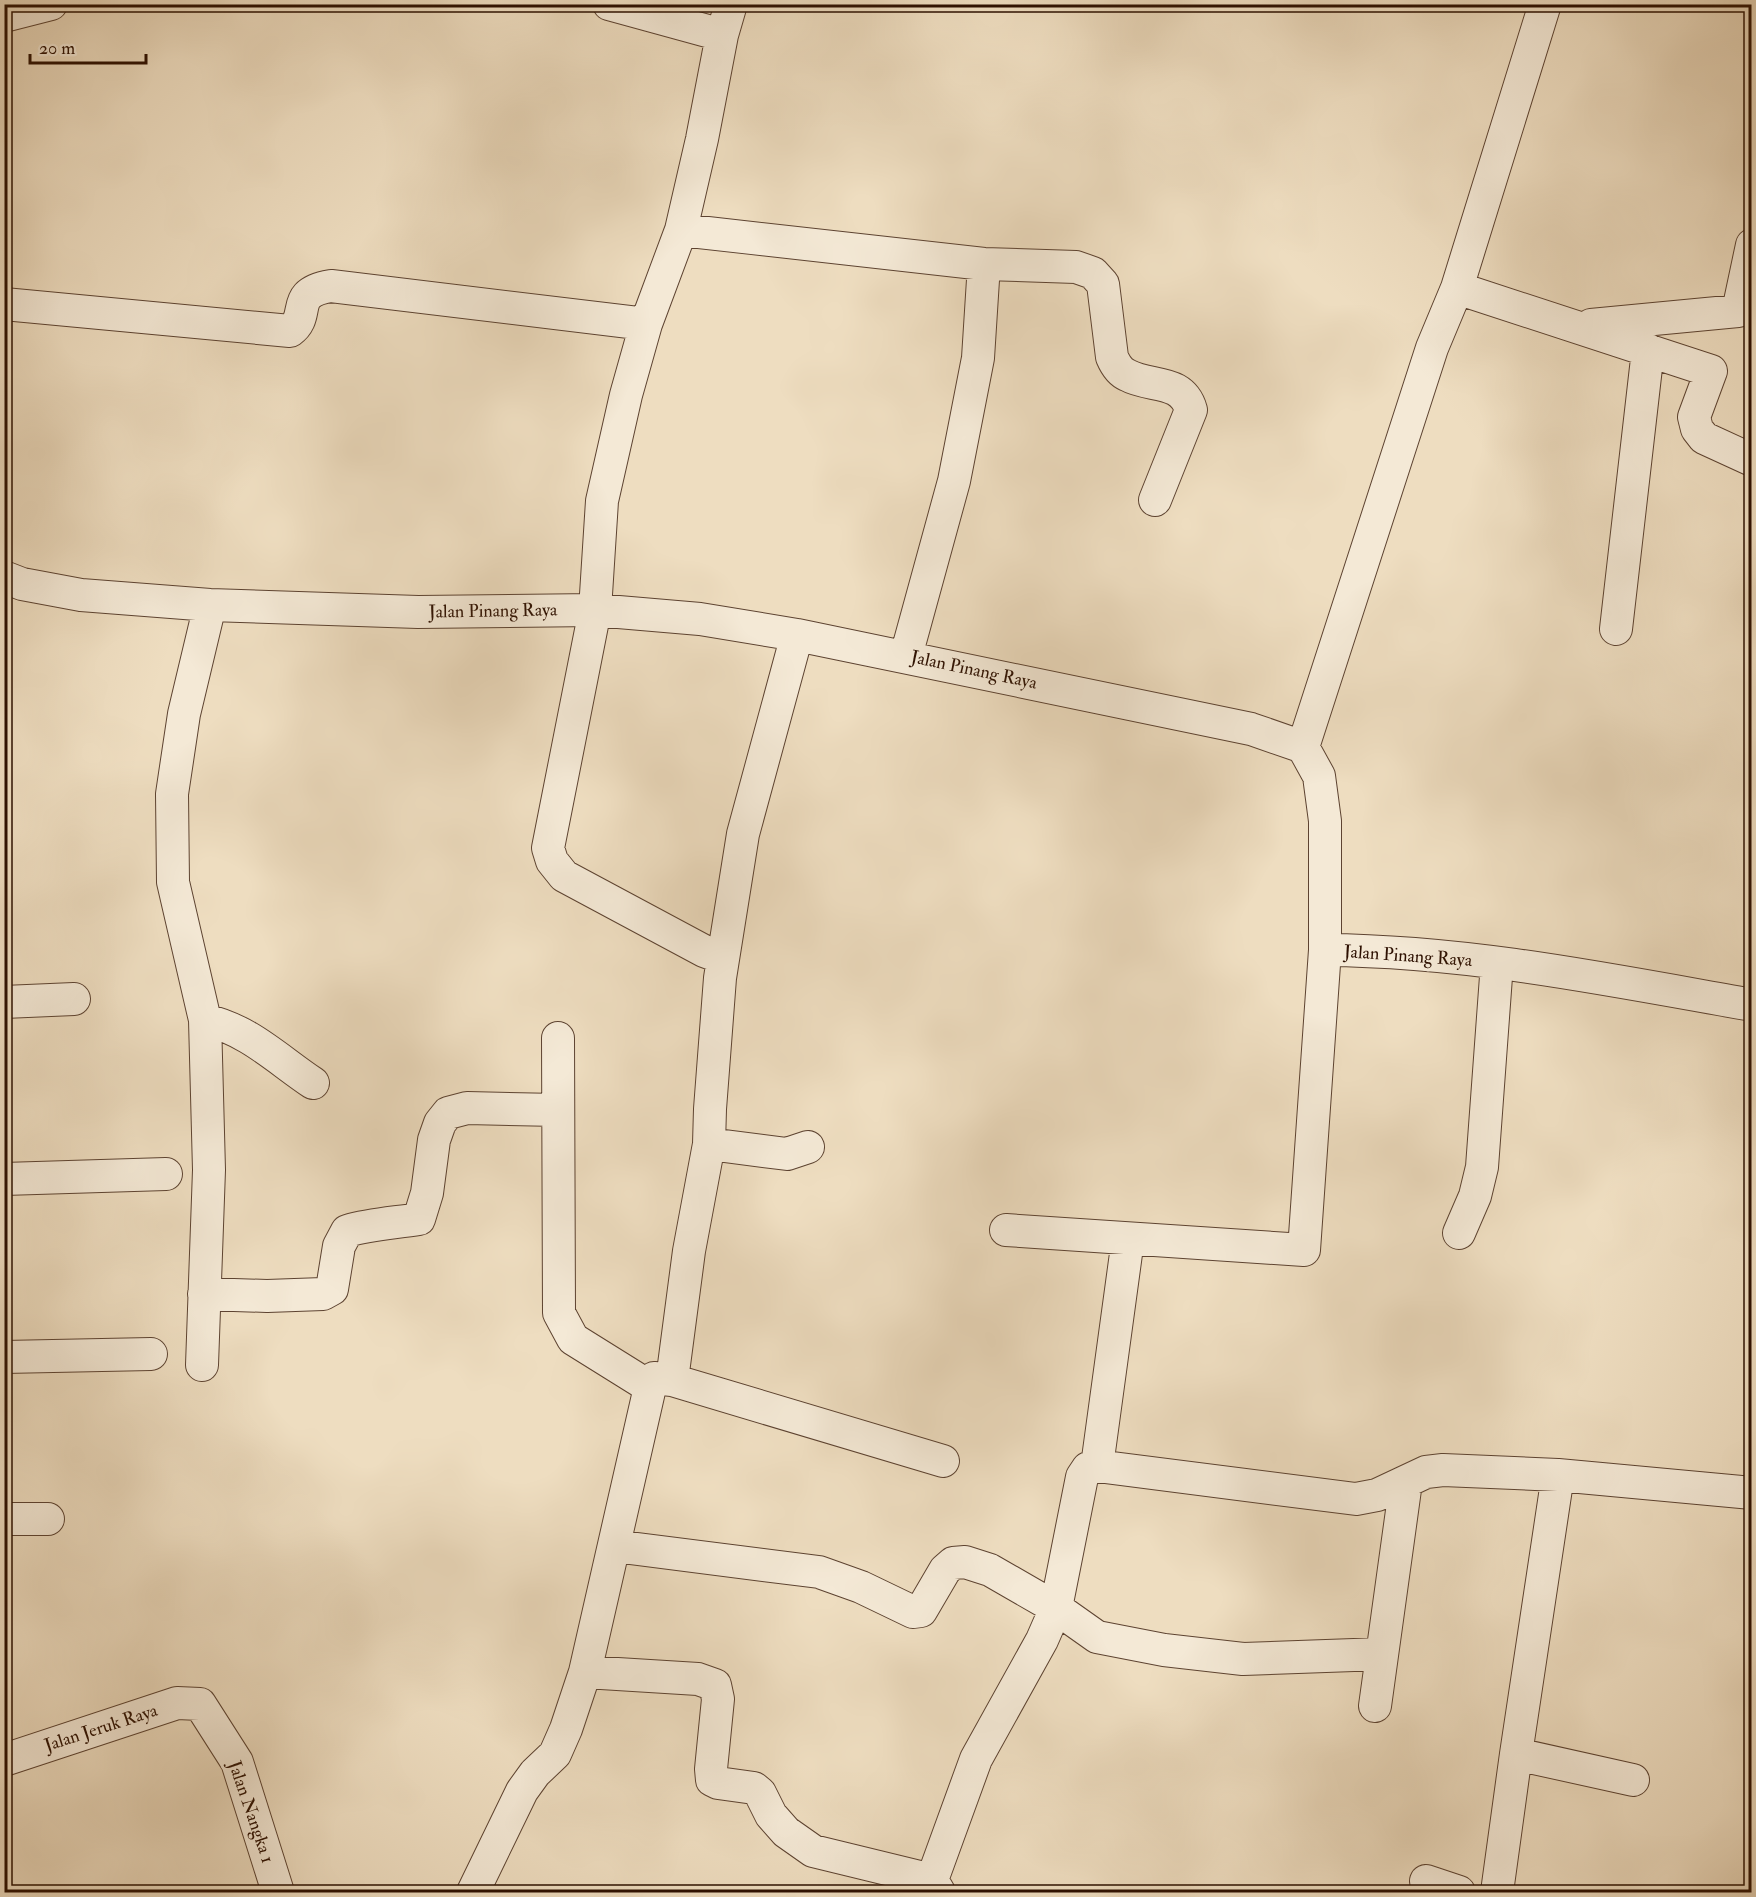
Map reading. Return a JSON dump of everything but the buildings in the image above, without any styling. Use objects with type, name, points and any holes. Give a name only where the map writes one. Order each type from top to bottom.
[{"type":"street","points":[[4,16],[51,4]]},
{"type":"street","points":[[609,4],[722,35]]},
{"type":"street","points":[[723,958],[704,951],[564,876],[552,861],[548,848],[595,610],[602,501],[626,394],[646,324],[681,230],[702,140],[722,35],[731,4]]},
{"type":"street","points":[[1303,747],[1425,370],[1457,288],[1545,4]]},
{"type":"street","points":[[681,230],[984,264],[1076,267],[1093,273],[1103,284],[1112,357],[1117,367],[1127,375],[1181,391],[1188,400],[1191,410],[1155,500]]},
{"type":"street","points":[[1575,326],[1738,311],[1752,245]]},
{"type":"street","points":[[906,657],[961,448],[978,358],[984,264]]},
{"type":"street","points":[[4,304],[290,332],[295,327],[305,297],[315,288],[331,286],[646,324]]},
{"type":"street","points":[[1457,288],[1712,371],[1694,417],[1697,429],[1704,438],[1752,460]]},
{"type":"street","points":[[1616,629],[1648,350]]},
{"type":"street","name":"Jalan Pinang Raya","points":[[4,577],[22,584],[81,595],[210,605],[418,612],[595,610],[700,619],[797,635],[1251,729],[1303,747],[1319,776],[1325,821],[1325,950],[1392,952],[1497,963],[1618,981],[1752,1005]]},
{"type":"street","points":[[202,1365],[209,1170],[205,1020],[172,882],[172,794],[184,714],[210,605]]},
{"type":"street","points":[[473,1893],[522,1791],[535,1773],[555,1754],[566,1729],[585,1672],[614,1546],[661,1384],[709,1144],[723,958],[743,834],[797,635]]},
{"type":"street","points":[[1006,1230],[1304,1250],[1325,950]]},
{"type":"street","points":[[1459,1233],[1475,1196],[1482,1167],[1497,963]]},
{"type":"street","points":[[4,1002],[74,999]]},
{"type":"street","points":[[205,1020],[225,1025],[252,1038],[313,1083]]},
{"type":"street","points":[[558,1038],[559,1312],[573,1339],[661,1384],[944,1461]]},
{"type":"street","points":[[204,1294],[267,1296],[323,1294],[332,1289],[339,1246],[347,1231],[367,1225],[419,1219],[427,1193],[434,1140],[440,1123],[448,1113],[467,1108],[558,1110]]},
{"type":"street","points":[[709,1144],[787,1154],[808,1147]]},
{"type":"street","points":[[4,1179],[166,1174]]},
{"type":"street","points":[[1097,1466],[1128,1239]]},
{"type":"street","points":[[4,1357],[151,1354]]},
{"type":"street","points":[[585,1672],[698,1679],[714,1685],[718,1699],[711,1769],[712,1780],[718,1783],[754,1788],[760,1793],[771,1815],[786,1832],[813,1851],[935,1886],[976,1760],[1042,1640],[1056,1608],[1082,1477],[1088,1468],[1097,1466],[1356,1499],[1377,1495],[1426,1472],[1443,1470],[1558,1475],[1752,1493]]},
{"type":"street","points":[[1497,1893],[1558,1475]]},
{"type":"street","points":[[1375,1706],[1406,1482]]},
{"type":"street","points":[[4,1519],[48,1519]]},
{"type":"street","points":[[614,1546],[819,1572],[861,1587],[913,1612],[921,1611],[945,1570],[953,1563],[965,1562],[990,1570],[1056,1608],[1097,1637],[1164,1650],[1243,1659],[1383,1654]]},
{"type":"street","name":"Jalan Jeruk Raya","points":[[4,1760],[177,1703],[200,1704]]},
{"type":"street","name":"Jalan Nangka 1","points":[[200,1704],[237,1762],[278,1893]]},
{"type":"street","points":[[1516,1754],[1633,1779]]},
{"type":"street","points":[[1426,1881],[1459,1893]]}]
